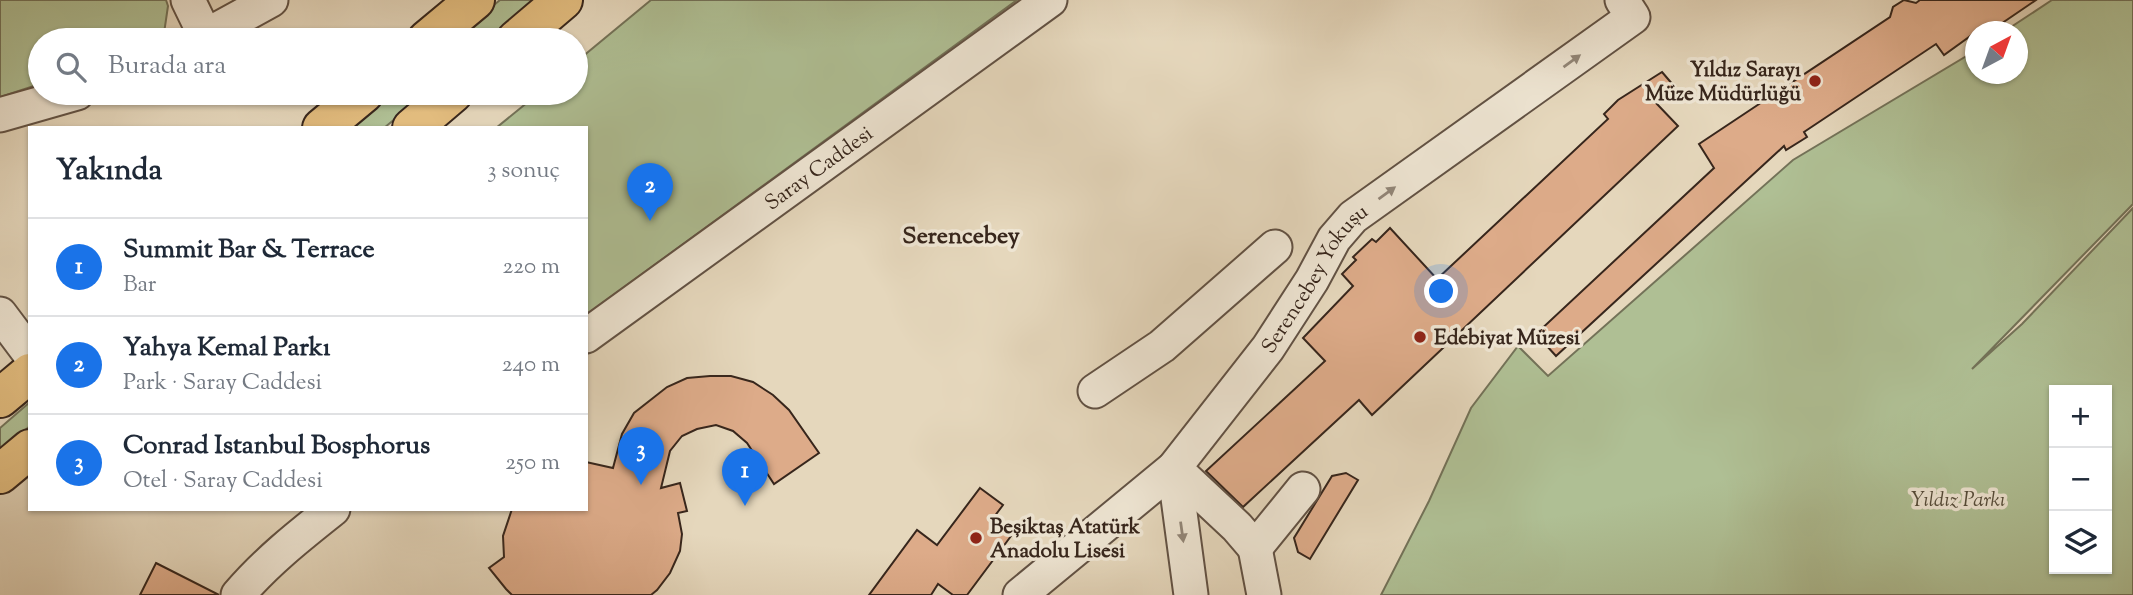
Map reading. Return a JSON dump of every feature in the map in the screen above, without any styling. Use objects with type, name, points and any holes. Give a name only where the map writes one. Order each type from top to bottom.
[{"type":"main road","points":[[441,28],[475,0]]},
{"type":"main road","points":[[530,28],[563,0]]},
{"type":"main road","points":[[324,126],[350,105]]},
{"type":"main road","points":[[414,126],[439,105]]},
{"type":"main road","points":[[0,398],[28,375]]},
{"type":"main road","points":[[0,474],[28,451]]},
{"type":"street","points":[[188,0],[198,28]]},
{"type":"street","points":[[218,28],[271,0]]},
{"type":"street","name":"Saray Caddesi","points":[[588,335],[1050,0]]},
{"type":"street","name":"Serencebey Yokuşu","points":[[1020,595],[1174,468],[1268,348],[1312,280],[1334,239],[1353,217],[1633,18],[1622,0]]},
{"type":"street","points":[[0,115],[35,105]]},
{"type":"street","points":[[1095,391],[1162,346],[1275,247]]},
{"type":"street","points":[[0,314],[28,351]]},
{"type":"street","points":[[1174,468],[1237,527],[1255,548],[1264,595]]},
{"type":"street","points":[[1174,468],[1191,595]]},
{"type":"street","points":[[1255,548],[1303,489]]},
{"type":"street","points":[[238,595],[287,544],[330,511]]},
{"type":"green space","points":[[0,0],[166,0],[168,6],[165,28],[28,28],[28,88],[0,97]]},
{"type":"green space","points":[[500,0],[536,0],[502,28],[466,28]]},
{"type":"green space","points":[[651,0],[1017,0],[588,314],[588,126],[498,126],[524,105],[588,105],[588,52]]},
{"type":"green space","name":"Yıldız Parkı","points":[[2052,0],[2133,0],[2133,204],[1972,369],[2022,324],[2133,208],[2133,595],[1381,595],[1429,501],[1471,408],[1518,346],[1548,376],[1793,160],[1965,57],[1965,84],[2028,84],[2028,21],[2020,21]]},
{"type":"green space","points":[[376,105],[412,105],[386,126],[351,126]]},
{"type":"green space","points":[[28,404],[28,428],[0,451],[0,428]]},
{"type":"building","points":[[1904,0],[1916,3],[1920,0],[2036,0],[2005,21],[1965,21],[1965,40],[1944,55],[1936,44],[1804,132],[1807,137],[1786,150],[1784,146],[1556,356],[1536,334],[1714,168],[1699,144],[1890,17],[1893,7]]},
{"type":"building","points":[[1662,72],[1674,86],[1656,103],[1678,126],[1372,415],[1359,400],[1243,507],[1206,471],[1325,361],[1303,338],[1353,286],[1342,274],[1356,260],[1353,257],[1372,239],[1376,242],[1390,228],[1437,279],[1608,119],[1604,114],[1618,100]]},
{"type":"building","points":[[731,376],[753,382],[789,410],[819,453],[774,484],[747,443],[733,431],[716,425],[697,429],[682,436],[670,451],[661,488],[680,483],[687,511],[678,513],[682,534],[680,551],[670,573],[657,590],[651,595],[512,595],[489,568],[504,557],[503,536],[511,511],[588,511],[588,462],[613,468],[622,434],[634,413],[667,387],[687,378]]},
{"type":"building","points":[[1346,473],[1358,480],[1310,559],[1298,552],[1294,538],[1332,476]]},
{"type":"building","name":"Beşiktaş Atatürk Anadolu Lisesi","points":[[980,488],[1003,505],[994,517],[1014,532],[967,595],[953,595],[938,584],[931,595],[869,595],[917,530],[937,545]]},
{"type":"building","points":[[156,563],[219,595],[140,595]]},
{"type":"place","name":"Yıldız Sarayı Müze Müdürlüğü","points":[[1815,81]]},
{"type":"place","name":"Yahya Kemal Parkı","points":[[650,221]]},
{"type":"place","name":"Edebiyat Müzesi","points":[[1420,337]]},
{"type":"place","name":"Conrad Istanbul Bosphorus","points":[[641,485]]},
{"type":"place","name":"Summit Bar & Terrace","points":[[745,506]]},
{"type":"place","name":"Beşiktaş Atatürk Anadolu Lisesi","points":[[976,538]]},
{"type":"district","name":"Serencebey","points":[[961,235]]}]
